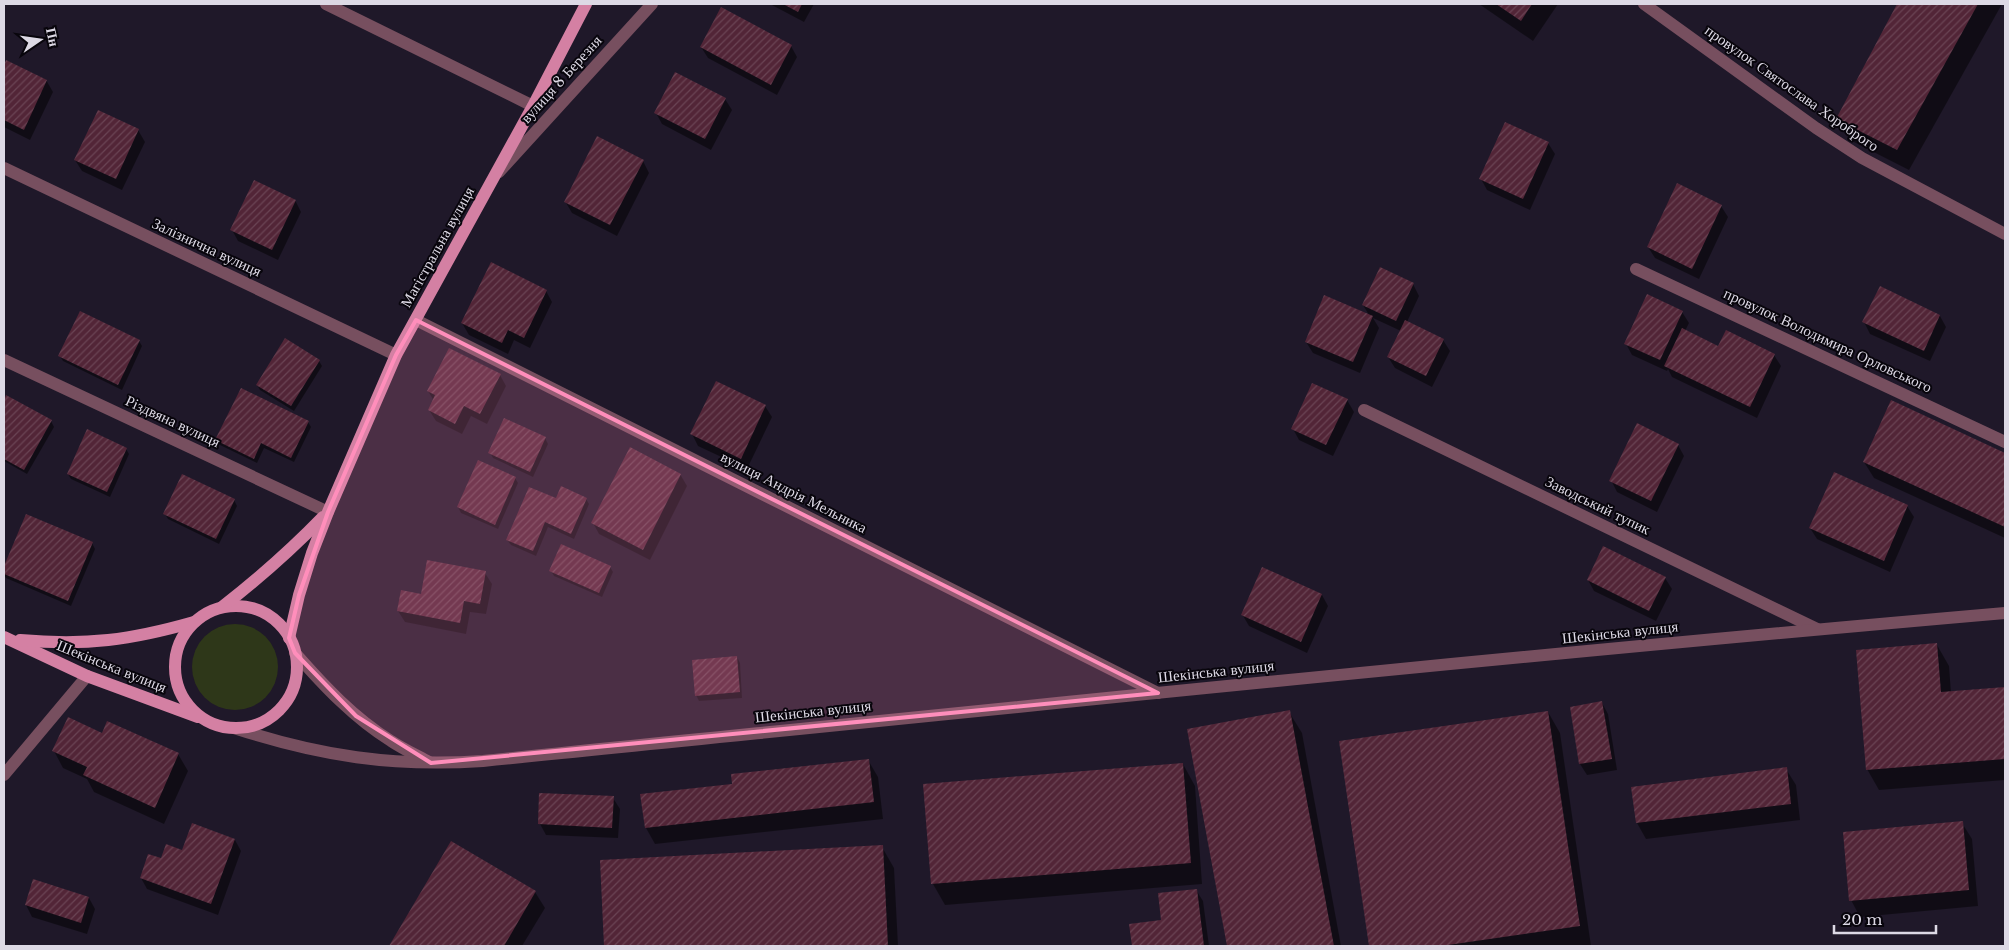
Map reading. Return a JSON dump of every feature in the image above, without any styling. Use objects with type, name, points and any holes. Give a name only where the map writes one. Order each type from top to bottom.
[{"type":"main road","name":"Магістральна вулиця","points":[[290,638],[299,595],[328,512],[396,355],[533,106],[586,4]]},
{"type":"main road","name":"Магістральна вулиця","points":[[221,608],[259,579],[295,547],[328,512]]},
{"type":"main road","points":[[238,606],[253,608],[268,615],[280,625],[290,638],[295,653],[294,685],[288,699],[278,712],[265,721],[250,727],[234,728],[203,719],[191,709],[182,696],[176,681],[174,665],[177,649],[184,635],[194,622],[221,608],[238,606]]},
{"type":"main road","name":"Шекінська вулиця","points":[[7,638],[56,644],[103,642],[149,635],[194,622]]},
{"type":"main road","name":"Шекінська вулиця","points":[[7,638],[86,676],[203,719]]},
{"type":"street","points":[[326,4],[533,106]]},
{"type":"street","name":"вулиця 8 Березня","points":[[494,177],[652,4]]},
{"type":"street","name":"провулок Святослава Хороброго","points":[[1644,4],[1816,128],[1862,158],[2005,234]]},
{"type":"street","name":"Залізнична вулиця","points":[[4,168],[396,355]]},
{"type":"street","name":"провулок Володимира Орловського","points":[[1636,268],[2005,442]]},
{"type":"street","name":"вулиця Андрія Мельника","points":[[416,320],[1158,693]]},
{"type":"street","name":"Різдвяна вулиця","points":[[4,360],[328,512]]},
{"type":"street","name":"Заводський тупик","points":[[1364,410],[1817,629]]},
{"type":"street","name":"Шекінська вулиця","points":[[234,728],[281,744],[379,761],[431,763],[483,761],[1158,693],[1817,629],[2005,613]]},
{"type":"street","points":[[295,653],[324,686],[356,716],[391,741],[431,763]]},
{"type":"street","points":[[4,775],[86,676]]},
{"type":"highlighted area","points":[[416,320],[1158,693],[431,763],[356,716],[295,653],[289,638],[299,595],[328,512],[396,355]]},
{"type":"green space","points":[[235,624],[251,628],[265,637],[274,651],[278,667],[274,683],[265,697],[251,706],[235,710],[219,706],[205,697],[196,683],[192,667],[196,651],[205,637],[219,628]]},
{"type":"building","points":[[783,4],[802,4],[798,12]]},
{"type":"building","points":[[1496,4],[1532,4],[1521,21]]},
{"type":"building","points":[[1897,4],[1978,4],[1897,150],[1836,119]]},
{"type":"building","points":[[721,7],[792,45],[771,85],[700,47]]},
{"type":"building","points":[[6,60],[47,80],[24,130],[4,120],[4,65]]},
{"type":"building","points":[[675,72],[726,98],[705,139],[654,113]]},
{"type":"building","points":[[98,110],[139,129],[116,179],[74,160]]},
{"type":"building","points":[[1505,122],[1549,142],[1523,199],[1479,179]]},
{"type":"building","points":[[597,136],[644,160],[610,225],[564,202]]},
{"type":"building","points":[[254,180],[296,200],[272,250],[230,230]]},
{"type":"building","points":[[1677,183],[1722,205],[1692,269],[1647,247]]},
{"type":"building","points":[[491,262],[547,290],[524,338],[508,330],[502,343],[461,323]]},
{"type":"building","points":[[1380,267],[1414,283],[1396,321],[1362,305]]},
{"type":"building","points":[[1880,286],[1940,315],[1924,351],[1862,322]]},
{"type":"building","points":[[1647,294],[1683,311],[1660,360],[1624,344]]},
{"type":"building","points":[[1324,295],[1373,316],[1353,362],[1305,342]]},
{"type":"building","points":[[80,311],[140,340],[118,385],[58,356]]},
{"type":"building","points":[[1405,320],[1444,339],[1426,376],[1387,357]]},
{"type":"building","points":[[1682,328],[1718,346],[1726,330],[1775,354],[1750,407],[1664,366]]},
{"type":"building","points":[[285,338],[320,360],[291,406],[256,385]]},
{"type":"building","points":[[449,348],[501,374],[480,414],[464,406],[455,424],[428,410],[435,395],[427,391]]},
{"type":"building","points":[[716,381],[766,405],[741,459],[690,434]]},
{"type":"building","points":[[1312,383],[1348,399],[1326,445],[1291,429]]},
{"type":"building","points":[[241,388],[309,421],[291,458],[261,443],[254,459],[215,440]]},
{"type":"building","points":[[6,395],[52,420],[24,470],[4,459],[4,400]]},
{"type":"building","points":[[1891,400],[2005,453],[2005,527],[1863,462]]},
{"type":"building","points":[[504,418],[546,437],[530,472],[488,453]]},
{"type":"building","points":[[1637,423],[1679,444],[1651,501],[1609,481]]},
{"type":"building","points":[[87,429],[127,448],[107,492],[67,474]]},
{"type":"building","points":[[630,447],[681,474],[643,550],[591,523]]},
{"type":"building","points":[[478,460],[516,477],[495,525],[457,507]]},
{"type":"building","points":[[1834,472],[1908,505],[1884,561],[1809,528]]},
{"type":"building","points":[[182,474],[235,499],[216,539],[163,514]]},
{"type":"building","points":[[561,486],[587,498],[571,534],[545,522],[533,551],[506,540],[529,487],[556,498]]},
{"type":"building","points":[[26,514],[93,542],[68,601],[4,574],[4,566]]},
{"type":"building","points":[[561,544],[611,566],[599,593],[549,571]]},
{"type":"building","points":[[1603,546],[1666,577],[1649,611],[1587,580]]},
{"type":"building","points":[[427,560],[486,571],[480,604],[464,601],[460,623],[397,611],[401,590],[421,594]]},
{"type":"building","points":[[1262,567],[1322,594],[1301,642],[1241,615]]},
{"type":"building","points":[[1937,643],[1941,692],[2005,687],[2005,759],[1866,770],[1856,650]]},
{"type":"building","points":[[737,656],[740,692],[695,696],[692,660]]},
{"type":"building","points":[[1602,701],[1612,759],[1579,764],[1570,707]]},
{"type":"building","points":[[1290,710],[1334,946],[1227,946],[1187,729]]},
{"type":"building","points":[[1548,711],[1580,926],[1441,946],[1369,946],[1339,741]]},
{"type":"building","points":[[68,717],[102,733],[107,721],[179,753],[155,808],[83,775],[87,767],[52,751]]},
{"type":"building","points":[[869,759],[874,802],[645,828],[640,794],[732,784],[731,774]]},
{"type":"building","points":[[1183,763],[1191,863],[931,884],[923,784]]},
{"type":"building","points":[[1787,767],[1791,804],[1636,823],[1631,787]]},
{"type":"building","points":[[539,793],[614,796],[612,828],[538,824]]},
{"type":"building","points":[[1963,821],[1969,890],[1849,901],[1843,832]]},
{"type":"building","points":[[192,823],[235,839],[211,904],[140,878],[148,854],[161,858],[166,844],[182,850]]},
{"type":"building","points":[[451,841],[536,891],[504,946],[389,946]]},
{"type":"building","points":[[883,845],[888,946],[604,946],[600,860]]},
{"type":"building","points":[[33,879],[89,897],[81,923],[25,905]]},
{"type":"building","points":[[1197,889],[1204,946],[1132,946],[1129,924],[1161,920],[1158,893]]}]
